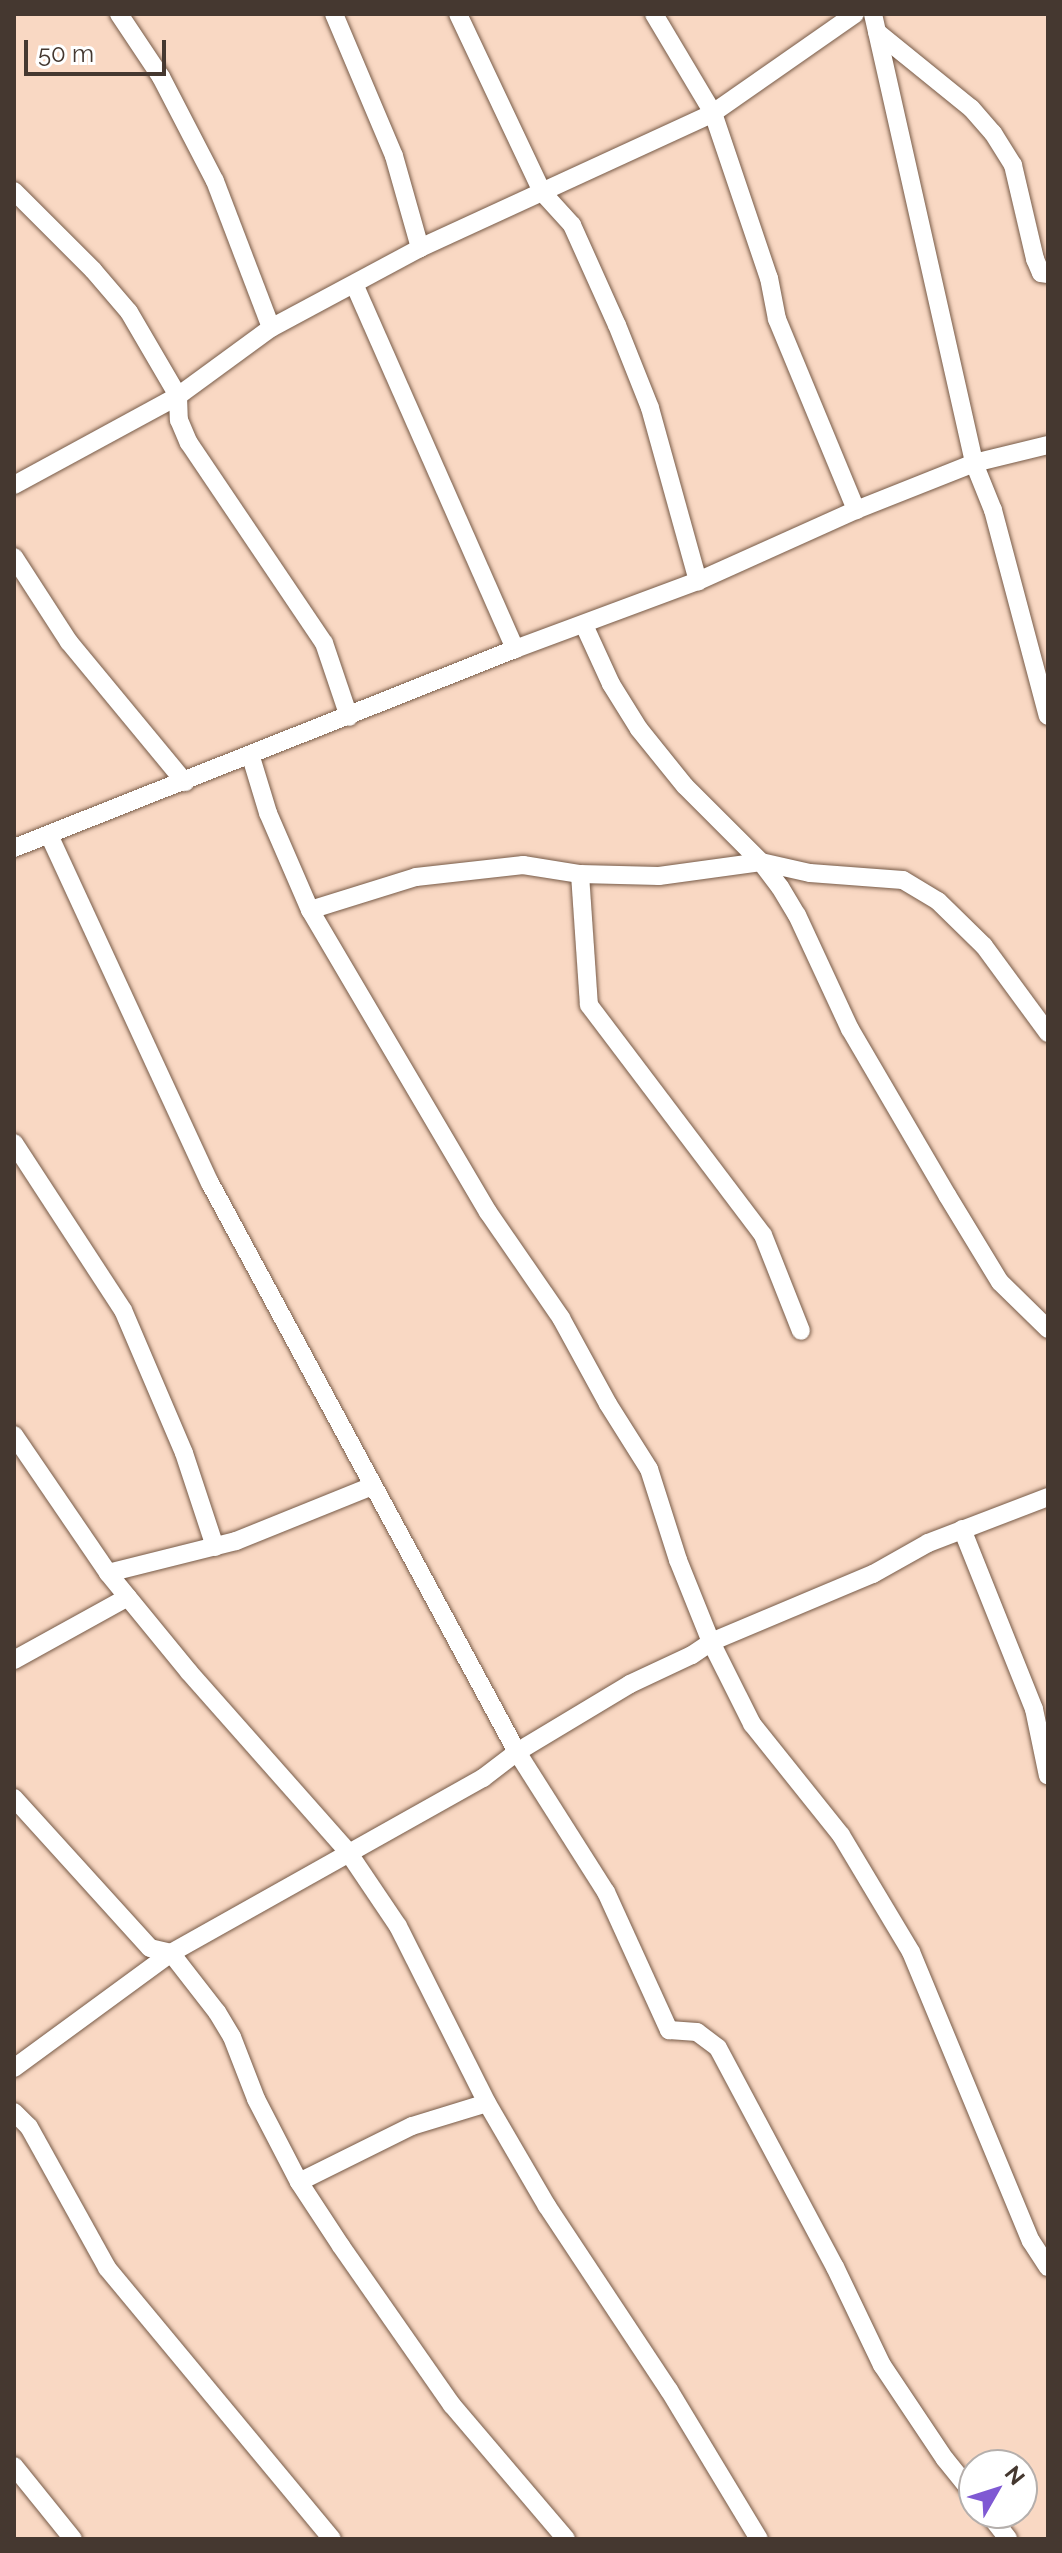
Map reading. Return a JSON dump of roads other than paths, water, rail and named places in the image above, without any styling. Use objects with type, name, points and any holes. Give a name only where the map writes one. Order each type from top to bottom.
[{"type":"street","points":[[119,14],[161,77],[215,181],[271,328]]},
{"type":"street","points":[[334,14],[394,156],[420,248]]},
{"type":"street","points":[[458,14],[542,192],[572,225],[628,352],[650,408],[698,581]]},
{"type":"street","points":[[654,14],[713,113],[769,278],[777,319],[856,510]]},
{"type":"street","points":[[14,485],[178,396],[271,328],[355,286],[420,248],[713,113],[855,14]]},
{"type":"street","points":[[875,23],[971,108],[993,133],[1013,165],[1035,259],[1041,273],[1048,274]]},
{"type":"street","points":[[875,23],[974,463],[993,510],[1048,716]]},
{"type":"street","points":[[14,191],[93,270],[129,312],[178,396],[179,420],[189,443],[324,643],[349,717]]},
{"type":"street","points":[[355,286],[515,649]]},
{"type":"street","points":[[14,848],[251,757],[515,649],[698,581],[856,510],[974,463],[1048,445]]},
{"type":"street","points":[[14,557],[69,642],[185,782]]},
{"type":"street","points":[[584,625],[611,684],[639,729],[685,786],[761,862],[797,915],[850,1029],[1000,1282],[1048,1329]]},
{"type":"street","points":[[251,757],[268,813],[310,910],[488,1212],[561,1318],[608,1404],[649,1469],[678,1560],[711,1642],[752,1724],[841,1835],[911,1952],[1031,2241],[1048,2267]]},
{"type":"street","points":[[49,835],[210,1183],[517,1752],[606,1892],[669,2030],[697,2032],[718,2048],[835,2267],[882,2365],[958,2475]]},
{"type":"street","points":[[310,910],[416,877],[474,868],[523,865],[580,874],[659,876],[761,862],[810,873],[903,880],[938,901],[984,946],[1048,1033]]},
{"type":"street","points":[[580,874],[589,1005],[763,1235],[801,1331]]},
{"type":"street","points":[[14,1143],[123,1310],[184,1453],[215,1547]]},
{"type":"street","points":[[14,1435],[108,1573],[348,1852],[398,1926],[487,2103],[547,2206],[669,2390],[759,2539]]},
{"type":"street","points":[[108,1573],[215,1547],[372,1486]]},
{"type":"street","points":[[14,2068],[171,1953],[483,1778],[517,1752],[630,1684],[692,1655],[711,1642],[873,1574],[928,1543],[1048,1497]]},
{"type":"street","points":[[962,1529],[1041,1706],[1048,1776]]},
{"type":"street","points":[[14,1660],[128,1597]]},
{"type":"street","points":[[14,1798],[150,1948],[171,1953],[232,2037],[256,2099],[299,2182],[452,2405],[566,2539]]},
{"type":"street","points":[[299,2182],[412,2126],[487,2103]]},
{"type":"street","points":[[14,2112],[29,2127],[107,2268],[332,2539]]},
{"type":"street","points":[[14,2466],[73,2539]]}]
